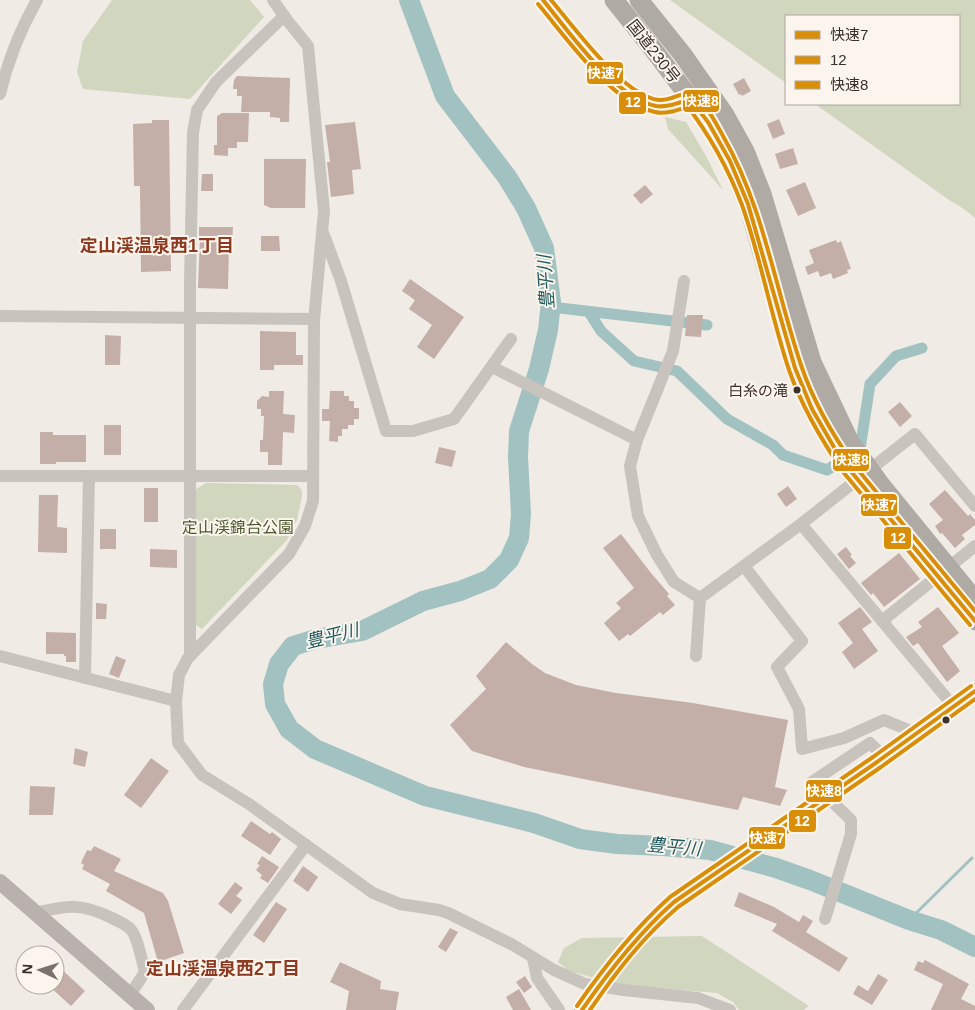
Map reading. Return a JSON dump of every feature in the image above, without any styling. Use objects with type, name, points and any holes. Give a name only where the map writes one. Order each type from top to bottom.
[{"type":"highway","name":"国道230号","points":[[614,0],[708,122],[730,160],[748,204],[795,368],[812,410],[943,572],[975,622]]},
{"type":"highway","name":"国道230号","points":[[639,0],[683,55],[726,115],[745,151],[762,194],[812,362],[831,405],[842,446]]},
{"type":"highway","name":"国道230号","points":[[943,572],[975,600]]},
{"type":"main road","points":[[582,1010],[628,946],[655,918],[674,902],[954,707],[975,690]]},
{"type":"main road","points":[[0,882],[147,1010]]},
{"type":"street","points":[[0,94],[23,24],[37,0]]},
{"type":"street","points":[[273,0],[308,46],[324,211],[314,319],[313,501],[305,526],[289,554],[190,656],[179,675],[176,701],[178,743],[202,775],[249,804],[373,893],[400,904],[448,913],[513,945],[554,970],[585,984],[698,998],[730,1010]]},
{"type":"street","points":[[543,0],[605,73],[642,102],[658,107],[690,99],[707,90]]},
{"type":"street","points":[[190,656],[190,318],[194,133],[197,110],[216,82],[284,16]]},
{"type":"street","points":[[323,230],[341,281],[386,431],[413,431],[454,419],[511,339]]},
{"type":"street","points":[[684,281],[673,351],[637,440],[630,466],[638,516],[657,555],[674,582],[700,598]]},
{"type":"street","points":[[0,316],[314,319]]},
{"type":"street","points":[[492,367],[637,440]]},
{"type":"street","points":[[700,598],[801,524],[859,470],[915,434],[975,506]]},
{"type":"street","points":[[0,476],[314,476]]},
{"type":"street","points":[[85,678],[89,476]]},
{"type":"street","points":[[801,524],[954,707]]},
{"type":"street","points":[[882,621],[975,546]]},
{"type":"street","points":[[744,566],[802,641],[777,667],[799,709],[802,749],[844,738],[884,720],[916,733]]},
{"type":"street","points":[[696,656],[700,598]]},
{"type":"street","points":[[0,656],[176,701]]},
{"type":"street","points":[[825,919],[851,834],[851,820],[812,782],[870,743],[880,759]]},
{"type":"street","points":[[184,1010],[306,845]]},
{"type":"street","points":[[36,913],[60,907],[78,906],[93,910],[126,925],[133,932],[145,972],[130,995]]},
{"type":"street","points":[[533,958],[537,978],[559,1010]]},
{"type":"green space","points":[[112,0],[250,0],[264,17],[190,99],[83,89],[77,72],[83,41]]},
{"type":"green space","points":[[670,0],[975,0],[975,218],[816,105],[960,105],[960,15],[785,15],[785,82]]},
{"type":"green space","points":[[665,117],[686,122],[723,190],[668,129]]},
{"type":"green space","name":"定山渓錦台公園","points":[[206,483],[297,485],[302,490],[302,496],[297,520],[287,540],[202,629],[194,624],[195,490]]},
{"type":"green space","points":[[702,936],[809,1006],[803,1010],[739,1010],[733,1002],[717,993],[621,985],[569,971],[558,962],[564,948],[582,938]]},
{"type":"building","points":[[237,76],[290,78],[289,122],[280,122],[280,118],[270,117],[270,112],[241,112],[242,96],[237,96],[237,89],[233,89],[234,80]]},
{"type":"building","points":[[744,78],[751,91],[742,96],[741,94],[739,95],[733,84]]},
{"type":"building","points":[[222,113],[249,113],[248,142],[237,142],[237,148],[228,148],[228,156],[214,155],[214,145],[217,145],[217,116]]},
{"type":"building","points":[[779,119],[785,134],[773,139],[767,124]]},
{"type":"building","points":[[152,120],[169,120],[171,271],[141,272],[140,186],[134,186],[133,124],[152,123]]},
{"type":"building","points":[[355,122],[361,169],[352,170],[354,194],[331,197],[327,162],[330,162],[325,125]]},
{"type":"building","points":[[793,148],[798,164],[780,169],[775,154]]},
{"type":"building","points":[[264,159],[306,159],[305,208],[271,208],[264,205]]},
{"type":"building","points":[[202,174],[213,174],[213,191],[201,191]]},
{"type":"building","points":[[805,182],[816,208],[798,216],[786,190]]},
{"type":"building","points":[[645,185],[653,194],[641,204],[633,195]]},
{"type":"building","points":[[199,227],[233,227],[232,244],[229,244],[228,289],[198,288]]},
{"type":"building","points":[[261,236],[279,236],[280,251],[261,251]]},
{"type":"building","points":[[836,240],[837,243],[841,241],[851,269],[847,270],[848,273],[833,279],[831,273],[820,277],[818,271],[808,275],[805,267],[814,263],[809,250]]},
{"type":"building","points":[[410,279],[464,317],[434,359],[417,347],[432,325],[409,309],[415,300],[402,291]]},
{"type":"building","points":[[687,315],[703,315],[701,337],[685,336]]},
{"type":"building","points":[[260,331],[296,332],[296,355],[303,355],[303,365],[274,365],[274,370],[260,370]]},
{"type":"building","points":[[105,335],[121,336],[120,365],[105,365]]},
{"type":"building","points":[[269,391],[284,391],[283,414],[295,415],[294,433],[283,432],[282,465],[268,465],[268,452],[260,452],[260,440],[263,440],[264,416],[261,416],[261,409],[257,409],[257,401],[262,396],[269,397]]},
{"type":"building","points":[[330,391],[344,391],[344,396],[349,396],[349,401],[354,401],[354,408],[359,408],[359,419],[354,419],[354,425],[348,425],[348,429],[342,429],[342,436],[338,436],[338,442],[329,441],[330,421],[322,421],[322,409],[329,409]]},
{"type":"building","points":[[900,402],[912,416],[900,427],[888,412]]},
{"type":"building","points":[[104,425],[121,425],[121,455],[104,455]]},
{"type":"building","points":[[40,432],[53,432],[53,435],[86,435],[86,462],[40,464]]},
{"type":"building","points":[[439,447],[456,451],[452,467],[435,463]]},
{"type":"building","points":[[788,486],[797,499],[786,507],[777,494]]},
{"type":"building","points":[[144,488],[158,488],[158,522],[144,522]]},
{"type":"building","points":[[945,490],[968,516],[970,514],[975,520],[975,525],[962,535],[965,539],[955,548],[942,533],[940,534],[935,526],[943,520],[929,504]]},
{"type":"building","points":[[39,495],[58,495],[57,527],[67,528],[67,553],[38,552]]},
{"type":"building","points":[[100,529],[116,529],[116,549],[100,549]]},
{"type":"building","points":[[621,534],[669,594],[667,596],[675,605],[663,615],[660,612],[630,636],[628,634],[619,641],[604,623],[621,608],[616,603],[634,588],[603,548]]},
{"type":"building","points":[[846,547],[856,563],[849,569],[837,554]]},
{"type":"building","points":[[150,549],[177,550],[177,568],[150,567]]},
{"type":"building","points":[[899,553],[920,579],[884,607],[873,593],[871,595],[861,583]]},
{"type":"building","points":[[96,603],[107,604],[106,619],[96,619]]},
{"type":"building","points":[[860,607],[872,622],[862,629],[878,651],[854,669],[842,652],[853,643],[838,623]]},
{"type":"building","points":[[938,607],[959,633],[942,646],[960,671],[947,682],[918,643],[913,646],[906,637],[922,627],[918,622]]},
{"type":"building","points":[[46,632],[76,633],[76,662],[66,662],[64,654],[46,654]]},
{"type":"building","points":[[506,642],[545,673],[576,685],[788,720],[775,787],[787,790],[780,806],[743,797],[738,810],[524,767],[472,751],[450,725],[486,689],[476,676]]},
{"type":"building","points":[[116,656],[126,660],[119,678],[109,674]]},
{"type":"building","points":[[75,748],[88,752],[85,767],[73,764]]},
{"type":"building","points":[[151,758],[169,771],[141,808],[124,795]]},
{"type":"building","points":[[30,786],[55,787],[53,815],[29,815]]},
{"type":"building","points":[[251,821],[281,839],[270,855],[241,836]]},
{"type":"building","points":[[94,846],[121,859],[114,871],[163,893],[168,901],[184,953],[158,962],[144,913],[106,891],[110,884],[82,869],[84,865],[81,863],[87,850],[91,851]]},
{"type":"building","points":[[262,856],[279,867],[268,883],[260,878],[262,875],[256,870],[260,865],[257,864]]},
{"type":"building","points":[[303,866],[318,877],[308,892],[293,881]]},
{"type":"building","points":[[235,882],[243,888],[236,896],[242,900],[231,914],[218,904]]},
{"type":"building","points":[[739,892],[774,907],[799,922],[803,915],[813,921],[806,932],[848,958],[839,972],[772,931],[777,924],[734,906]]},
{"type":"building","points":[[276,902],[287,909],[264,943],[253,935]]},
{"type":"building","points":[[450,928],[458,932],[446,952],[438,947]]},
{"type":"building","points":[[925,960],[969,984],[961,999],[975,1006],[975,1010],[931,1010],[943,984],[914,970],[918,961],[923,963]]},
{"type":"building","points":[[340,962],[381,981],[380,989],[399,992],[396,1010],[346,1010],[349,991],[330,982]]},
{"type":"building","points":[[65,973],[85,991],[71,1006],[59,995],[65,995]]},
{"type":"building","points":[[878,974],[888,980],[872,1005],[853,994],[858,985],[868,991]]},
{"type":"building","points":[[525,976],[532,987],[524,993],[516,982]]},
{"type":"building","points":[[519,989],[531,1010],[513,1010],[506,997]]},
{"type":"waterway","name":"豊平川","points":[[409,0],[445,96],[507,177],[526,208],[544,248],[551,302],[548,330],[539,369],[519,431],[518,457],[521,514],[519,538],[509,560],[490,579],[460,591],[423,601],[362,631],[316,639],[293,646],[279,664],[273,684],[275,704],[289,729],[315,749],[425,796],[534,823],[580,839],[617,844],[710,850],[776,868],[909,920],[941,930],[975,947]]},
{"type":"waterway","points":[[551,307],[707,325]]},
{"type":"waterway","points":[[589,312],[601,331],[634,361],[677,371],[727,419],[773,445],[783,455],[827,470],[860,449],[870,384],[896,356],[922,348]]},
{"type":"waterway","points":[[909,920],[972,858]]},
{"type":"transit line","name":"快速7","points":[[543,0],[594,62],[625,91],[640,100],[656,106],[669,105],[690,99]]},
{"type":"transit line","name":"快速8","points":[[551,0],[600,59],[630,86],[645,96],[659,100],[692,93],[710,113],[737,163],[749,191],[768,249],[801,365],[824,417],[854,465],[975,611]]},
{"type":"transit line","name":"12","points":[[538,4],[590,67],[622,96],[638,106],[660,113],[692,105]]},
{"type":"transit line","name":"快速7","points":[[690,99],[708,122],[730,161],[748,204],[795,368],[812,409],[849,469],[975,621]]},
{"type":"transit line","name":"12","points":[[685,103],[717,152],[737,191],[755,246],[789,370],[813,423],[844,473],[970,625]]},
{"type":"transit line","name":"快速8","points":[[577,1006],[620,949],[670,897],[873,757],[971,686]]},
{"type":"transit line","name":"快速7","points":[[582,1010],[625,953],[674,902],[877,762],[975,691]]},
{"type":"transit line","name":"12","points":[[590,1010],[610,982],[653,930],[678,907],[881,767],[975,699]]},
{"type":"place","name":"白糸の滝","points":[[797,390]]},
{"type":"district","name":"定山渓温泉西1丁目","points":[[157,246]]},
{"type":"district","name":"定山渓温泉西2丁目","points":[[223,969]]}]
